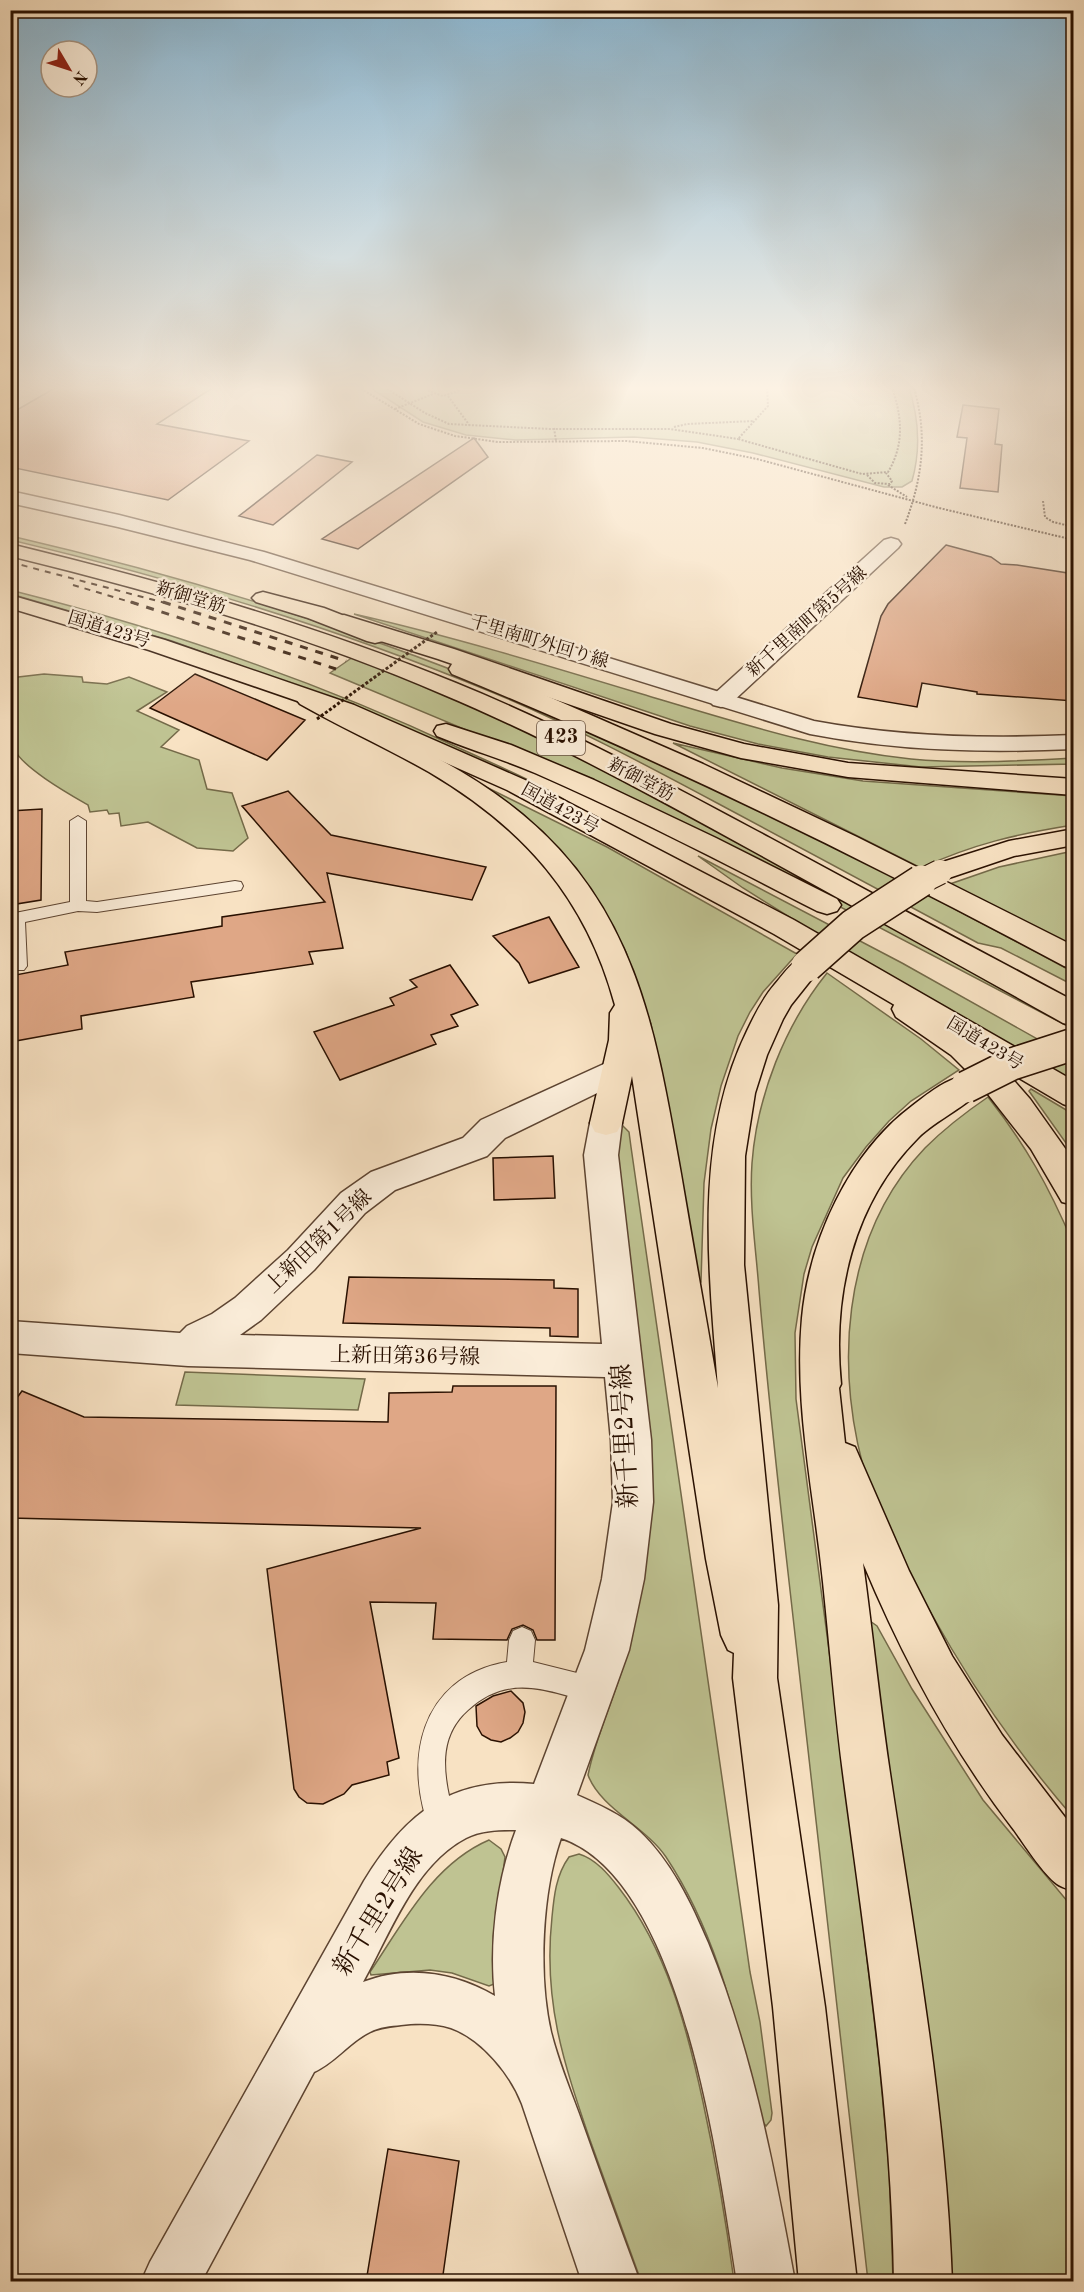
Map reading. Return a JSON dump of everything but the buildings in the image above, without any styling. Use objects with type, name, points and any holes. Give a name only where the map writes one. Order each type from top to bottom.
[{"type":"main road","points":[[10,530],[32,535]]},
{"type":"main road","name":"新御堂筋","points":[[10,550],[175,593],[291,629],[509,714],[642,780],[1074,1015]]},
{"type":"main road","name":"新御堂筋","points":[[10,582],[144,620],[240,651]]},
{"type":"main road","name":"423","points":[[248,593],[316,614],[507,688],[692,768],[903,869],[1074,959]]},
{"type":"main road","name":"国道423号","points":[[10,601],[157,645],[313,709],[346,710],[516,784],[784,927],[808,954],[1074,1096]]},
{"type":"main road","points":[[316,614],[446,654],[663,729],[741,751],[848,770],[1074,787]]},
{"type":"main road","name":"新御堂筋","points":[[271,662],[369,699],[467,741],[516,756],[714,848],[846,915],[1074,1042]]},
{"type":"main road","points":[[313,709],[440,768],[514,821],[552,859],[589,908],[609,943],[626,987],[645,1059],[735,1602],[755,1678],[799,2007],[828,2282]]},
{"type":"main road","points":[[467,741],[621,822],[784,927]]},
{"type":"main road","points":[[1013,783],[1074,782]]},
{"type":"main road","points":[[755,1678],[757,1605],[726,1265],[725,1209],[728,1156],[739,1094],[758,1039],[779,999],[808,954],[832,941],[862,916],[902,891],[940,872],[1000,852],[1074,837]]},
{"type":"main road","points":[[808,954],[943,1033],[977,1061],[1051,1150],[1074,1192]]},
{"type":"main road","points":[[606,1123],[624,1040],[626,987]]},
{"type":"main road","points":[[923,2282],[922,2224],[911,2086],[867,1778],[844,1579],[820,1414],[819,1363],[826,1280],[852,1204],[876,1166],[906,1129],[927,1112],[966,1087],[1012,1064],[1074,1042]]},
{"type":"main road","points":[[819,1363],[828,1415],[843,1466],[914,1630],[942,1683],[1002,1779],[1074,1868]]},
{"type":"street","name":"千里南町外回り線","points":[[10,497],[120,521],[257,556],[810,727],[895,741],[958,746],[1074,742]]},
{"type":"street","name":"新千里南町第5号線","points":[[721,700],[891,544]]},
{"type":"street","name":"上新田第1号線","points":[[188,1350],[200,1337],[225,1325],[248,1309],[301,1260],[353,1203],[383,1181],[475,1147],[493,1129],[617,1070]]},
{"type":"street","name":"新千里2号線","points":[[606,1123],[601,1155],[631,1440],[633,1502],[619,1599],[607,1650],[531,1855],[519,1949],[520,1991],[525,2031],[540,2083],[611,2282]]},
{"type":"street","points":[[10,1337],[188,1350]]},
{"type":"street","name":"上新田第36号線","points":[[188,1350],[622,1361]]},
{"type":"street","name":"新千里2号線","points":[[171,2282],[285,2069],[395,1877],[425,1839],[442,1825],[477,1809],[495,1805],[548,1809]]},
{"type":"street","points":[[548,1809],[599,1830],[623,1850],[649,1881],[674,1923],[701,1991],[723,2070],[756,2222],[766,2282]]},
{"type":"street","name":"新千里2号線","points":[[285,2069],[342,2017],[363,2007],[398,1999],[423,1997],[468,2008],[500,2029],[514,2043],[540,2083]]},
{"type":"lane","points":[[78,820],[78,906]]},
{"type":"lane","points":[[18,966],[14,920],[78,906],[97,908],[235,886]]},
{"type":"lane","points":[[519,1673],[522,1640]]},
{"type":"lane","points":[[442,1825],[430,1758],[439,1726],[451,1709],[472,1687],[489,1680],[519,1673],[554,1678],[594,1690]]},
{"type":"path","points":[[882,492],[1074,540]]},
{"type":"path","points":[[900,492],[913,500]]},
{"type":"path","points":[[913,500],[915,492]]},
{"type":"path","points":[[1043,501],[1045,517],[1053,522],[1074,527]]},
{"type":"path","points":[[313,709],[437,632]]},
{"type":"green space","points":[[11,536],[159,574],[306,618],[451,669],[522,698],[715,787],[895,878],[1073,972],[1073,985],[1001,948],[978,943],[635,759],[494,693],[316,626],[195,588],[11,540]]},
{"type":"green space","points":[[10,590],[182,639],[294,678],[405,723],[504,768],[576,807],[308,690],[172,641],[11,594]]},
{"type":"green space","points":[[354,614],[505,653],[750,726],[845,749],[911,759],[952,761],[1073,758],[1073,764],[921,767],[828,757],[758,744],[690,726]]},
{"type":"green space","points":[[353,657],[426,685],[555,741],[1073,1021],[1073,1029],[728,848],[531,757],[330,673]]},
{"type":"green space","points":[[44,674],[82,677],[83,682],[107,684],[129,677],[167,692],[137,711],[179,730],[161,747],[199,760],[207,789],[232,793],[248,838],[233,851],[197,848],[148,822],[121,826],[119,813],[109,814],[107,810],[90,812],[88,805],[36,772],[19,756],[12,742],[9,724],[10,678]]},
{"type":"green space","points":[[673,743],[782,768],[863,781],[1073,796],[1073,825],[996,841],[959,852],[921,868]]},
{"type":"green space","points":[[486,787],[607,847],[797,954],[763,992],[750,1012],[738,1036],[721,1086],[711,1129],[704,1183],[701,1282],[699,1283],[651,1024],[626,952],[589,889]]},
{"type":"green space","points":[[1073,851],[1073,947],[950,884],[999,867]]},
{"type":"green space","points":[[698,856],[902,963],[1073,1059],[1073,1085],[889,979],[743,888]]},
{"type":"green space","points":[[827,973],[921,1039],[959,1070],[911,1101],[889,1121],[843,1178],[812,1247],[804,1274],[795,1333],[796,1399],[846,1780],[879,2061],[889,2167],[893,2281],[868,2281],[777,1475],[752,1211],[751,1179],[755,1138],[767,1087],[786,1038],[798,1015]]},
{"type":"green space","points":[[1031,1089],[1073,1114],[1073,1153],[1029,1091]]},
{"type":"green space","points":[[988,1097],[1036,1167],[1073,1243],[1073,1817],[1015,1744],[979,1693],[905,1567],[869,1486],[858,1443],[851,1398],[848,1353],[852,1308],[860,1265],[875,1223],[897,1183],[925,1148],[955,1121]]},
{"type":"green space","points":[[620,1123],[629,1132],[750,1972],[760,2022],[772,2113],[771,2120],[766,2126],[762,2121],[725,1985],[700,1919],[666,1857],[647,1836],[602,1798],[588,1775],[626,1657],[635,1619],[648,1543],[651,1504],[616,1150]]},
{"type":"green space","points":[[185,1372],[365,1379],[358,1410],[176,1405]]},
{"type":"green space","points":[[870,1621],[877,1626],[912,1689],[983,1800],[1073,1908],[1073,2281],[950,2281],[950,2236],[942,2149],[868,1640]]},
{"type":"green space","points":[[489,1840],[501,1849],[505,1857],[494,1939],[494,1984],[489,1986],[452,1973],[430,1970],[371,1975],[370,1972],[407,1915],[435,1879],[469,1851]]},
{"type":"green space","points":[[579,1854],[591,1860],[606,1873],[636,1912],[650,1937],[673,1991],[690,2046],[708,2124],[734,2281],[641,2281],[571,2084],[553,2004],[550,1947],[555,1894],[558,1878],[569,1857]]},
{"type":"railway","points":[[10,562],[169,604]]},
{"type":"railway","points":[[73,585],[137,604]]},
{"type":"railway","points":[[131,602],[336,669]]},
{"type":"railway","points":[[163,602],[346,661]]}]
